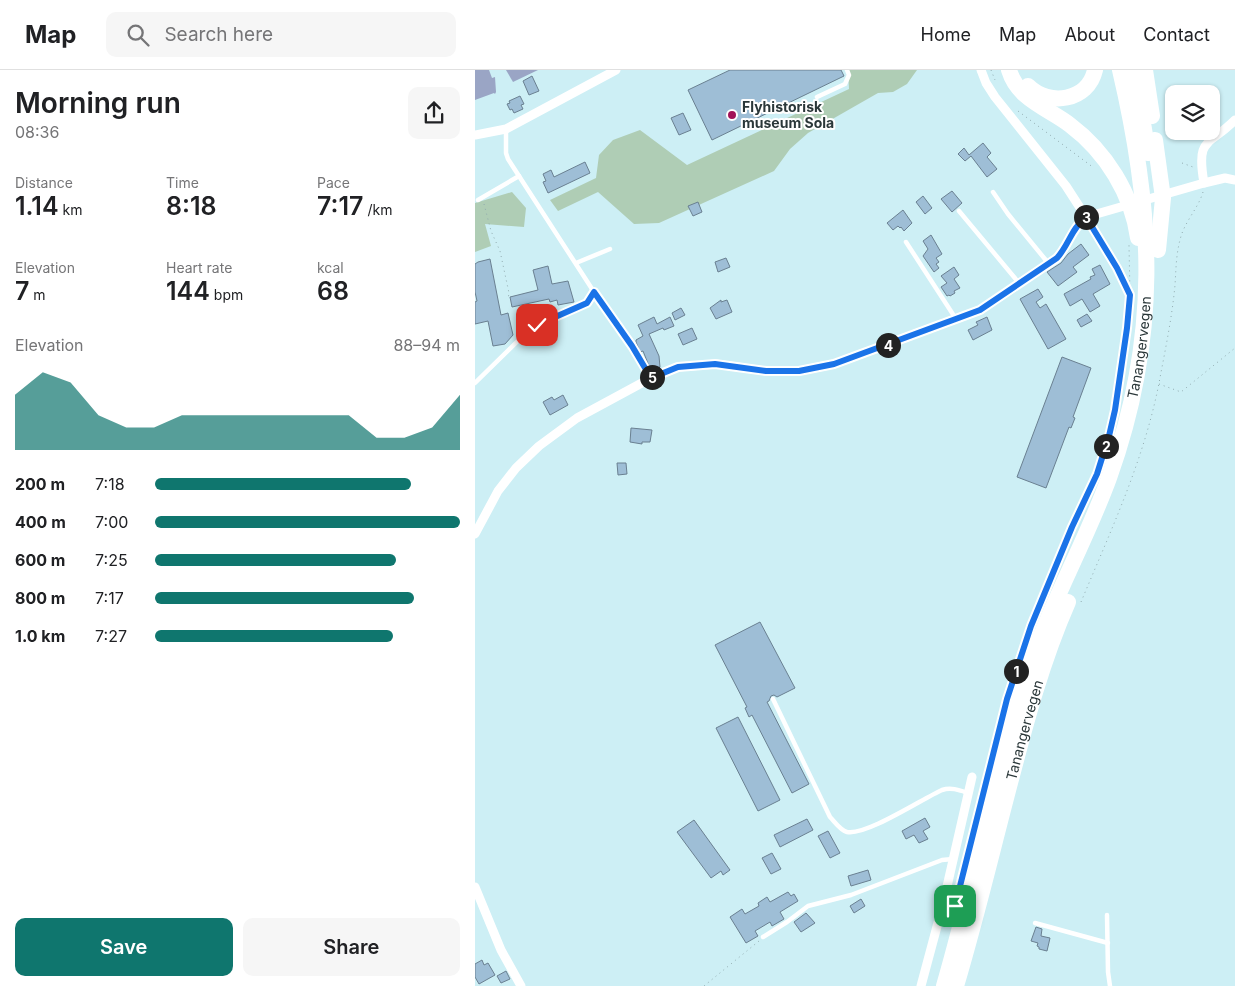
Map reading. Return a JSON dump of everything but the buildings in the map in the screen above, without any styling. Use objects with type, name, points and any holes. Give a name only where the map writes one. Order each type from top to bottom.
[{"type":"highway","points":[[1009,70],[1014,82],[1023,94],[1035,104],[1071,125],[1101,154],[1122,187],[1133,215],[1138,236],[1144,328]]},
{"type":"highway","points":[[1018,70],[1022,79],[1030,88],[1041,96],[1056,99],[1069,98],[1080,93],[1091,80],[1095,70]]},
{"type":"highway","name":"Tanangervegen","points":[[944,986],[1021,696],[1044,628],[1108,479],[1133,394],[1144,328],[1147,258],[1145,212],[1134,137],[1119,70]]},
{"type":"highway","name":"Tanangervegen","points":[[956,986],[1032,699],[1055,632],[1119,483],[1144,397],[1153,346],[1158,291],[1158,250],[1151,170],[1142,117],[1131,70]]},
{"type":"highway","points":[[1145,70],[1163,198],[1158,250]]},
{"type":"street","points":[[475,135],[506,129],[615,70]]},
{"type":"street","points":[[981,70],[986,83],[995,97],[1066,186],[1086,217]]},
{"type":"street","points":[[1204,183],[1201,153],[1206,144],[1235,120]]},
{"type":"street","points":[[475,534],[498,491],[515,468],[539,446],[577,418],[651,378],[678,367],[715,364],[766,371],[799,371],[834,364],[980,310],[1049,264],[1063,252],[1073,230],[1086,217],[1204,183],[1225,178],[1235,180]]},
{"type":"street","points":[[921,986],[943,904],[972,777]]},
{"type":"street","points":[[475,887],[501,950],[521,986]]},
{"type":"lane","points":[[817,97],[845,84],[849,75],[847,70]]},
{"type":"lane","points":[[475,383],[530,329],[587,303],[594,292],[508,159],[506,153],[506,129]]},
{"type":"lane","points":[[478,200],[519,176]]},
{"type":"lane","points":[[993,192],[1007,214],[1049,264]]},
{"type":"lane","points":[[959,211],[1020,284]]},
{"type":"lane","points":[[906,242],[956,320]]},
{"type":"lane","points":[[576,263],[610,249]]},
{"type":"lane","points":[[773,699],[831,817],[842,830],[850,832],[869,828],[948,788],[968,793]]},
{"type":"lane","points":[[763,937],[808,906],[851,895],[942,860],[953,859]]},
{"type":"lane","points":[[1107,916],[1110,986]]},
{"type":"lane","points":[[1035,923],[1108,943]]},
{"type":"path","points":[[991,70],[996,83]]},
{"type":"path","points":[[1019,112],[1096,169]]},
{"type":"path","points":[[1079,606],[1130,486],[1145,441],[1159,384],[1175,286],[1180,238],[1200,201],[1204,183]]},
{"type":"path","points":[[483,197],[491,231],[499,251],[509,300]]},
{"type":"path","points":[[1086,217],[1117,268],[1130,295]]},
{"type":"path","points":[[1109,436],[1115,410],[1127,328],[1130,295],[1128,239]]},
{"type":"path","points":[[594,292],[632,346],[651,378]]},
{"type":"path","points":[[1159,384],[1181,392],[1235,348]]},
{"type":"path","points":[[1041,601],[1097,474]]},
{"type":"path","points":[[704,986],[763,937]]},
{"type":"green space","points":[[848,70],[917,70],[907,84],[893,92],[878,93],[808,133],[790,149],[774,171],[659,223],[634,224],[598,192],[558,211],[550,200],[596,178],[599,155],[613,140],[640,130],[687,165],[849,89]]},
{"type":"green space","points":[[512,192],[526,208],[524,227],[485,224],[491,246],[475,252],[475,203]]},
{"type":"water","points":[[475,70],[489,70],[492,78],[495,77],[495,94],[475,100]]},
{"type":"water","points":[[506,70],[538,70],[513,82]]},
{"type":"place","name":"Flyhistorisk museum Sola","points":[[732,115]]},
{"type":"route","points":[[537,325],[587,303],[594,292],[632,346],[651,378],[678,367],[715,364],[766,371],[799,371],[834,364],[980,310],[1057,258],[1063,252],[1073,230],[1086,217],[1117,268],[1130,295],[1115,410],[1097,474],[1072,527],[1031,626],[1007,699],[955,906]]}]
